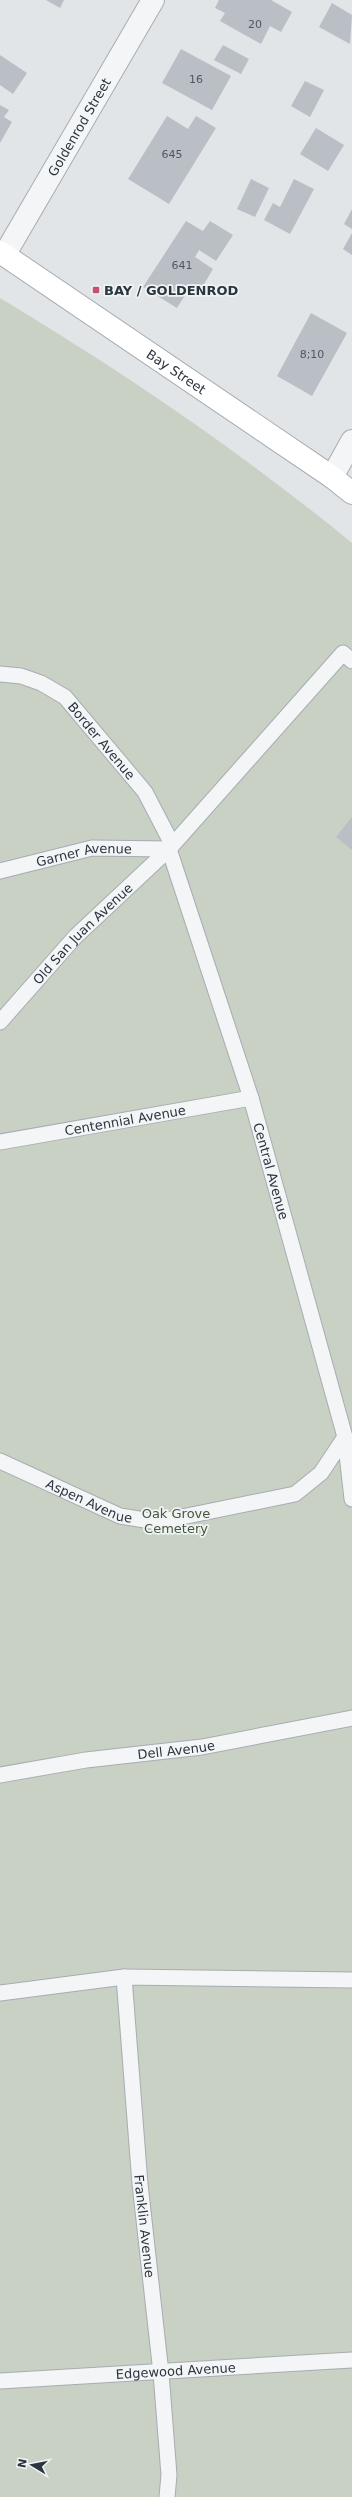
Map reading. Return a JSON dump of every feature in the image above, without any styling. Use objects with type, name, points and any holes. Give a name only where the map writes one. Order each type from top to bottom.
[{"type":"main road","name":"Bay Street","points":[[2,253],[332,477],[352,493]]},
{"type":"street","name":"Goldenrod Street","points":[[2,253],[153,0]]},
{"type":"street","points":[[332,477],[352,441]]},
{"type":"lane","name":"Old San Juan Avenue","points":[[0,1022],[75,937],[170,846],[344,653],[352,660]]},
{"type":"lane","name":"Border Avenue","points":[[0,674],[21,676],[41,683],[65,697],[146,792],[170,846]]},
{"type":"lane","name":"Garner Avenue","points":[[0,871],[92,848],[170,846]]},
{"type":"lane","name":"Central Avenue","points":[[170,846],[251,1098],[345,1437],[352,1499]]},
{"type":"lane","name":"Centennial Avenue","points":[[0,1142],[251,1098]]},
{"type":"lane","name":"Aspen Avenue","points":[[0,1461],[120,1516],[157,1522],[295,1494],[321,1473],[345,1437]]},
{"type":"lane","name":"Dell Avenue","points":[[0,1775],[86,1760],[202,1747],[352,1718]]},
{"type":"lane","points":[[0,1993],[124,1977],[352,1980]]},
{"type":"lane","name":"Franklin Avenue","points":[[124,1977],[140,2184],[161,2373],[169,2475],[167,2497]]},
{"type":"lane","name":"Edgewood Avenue","points":[[0,2381],[161,2373],[352,2360]]},
{"type":"lane","name":"Franklin Avenue","points":[[169,2475],[176,2497]]},
{"type":"green space","name":"Oak Grove Cemetery","points":[[0,298],[136,384],[180,414],[310,509],[352,543],[352,2497],[0,2497]]},
{"type":"building","points":[[46,0],[64,0],[60,8]]},
{"type":"building","points":[[219,0],[271,0],[292,12],[281,32],[270,26],[261,44],[220,21],[225,13],[215,8]]},
{"type":"building","points":[[332,3],[352,15],[350,44],[319,27]]},
{"type":"building","points":[[223,45],[249,59],[241,74],[214,60]]},
{"type":"building","points":[[181,49],[231,76],[212,110],[162,83]]},
{"type":"building","points":[[0,55],[27,73],[13,94],[0,85]]},
{"type":"building","points":[[305,81],[324,90],[310,117],[291,106]]},
{"type":"building","points":[[0,105],[9,110],[4,117],[12,122],[0,143]]},
{"type":"building","points":[[167,116],[188,129],[196,116],[216,128],[169,204],[128,179]]},
{"type":"building","points":[[316,128],[344,145],[328,171],[300,154]]},
{"type":"building","points":[[251,179],[269,188],[255,217],[237,209]]},
{"type":"building","points":[[294,179],[314,189],[290,234],[264,220],[273,203],[280,207]]},
{"type":"building","points":[[352,209],[352,229],[344,224]]},
{"type":"building","points":[[186,221],[203,231],[210,221],[233,235],[216,261],[199,250],[195,257],[213,269],[201,289],[192,284],[177,308],[143,287]]},
{"type":"building","points":[[352,233],[352,255],[343,249]]},
{"type":"building","points":[[311,313],[347,333],[312,396],[277,376]]},
{"type":"building","points":[[352,817],[352,850],[336,837]]},
{"type":"place","name":"BAY / GOLDENROD","points":[[96,290]]}]
